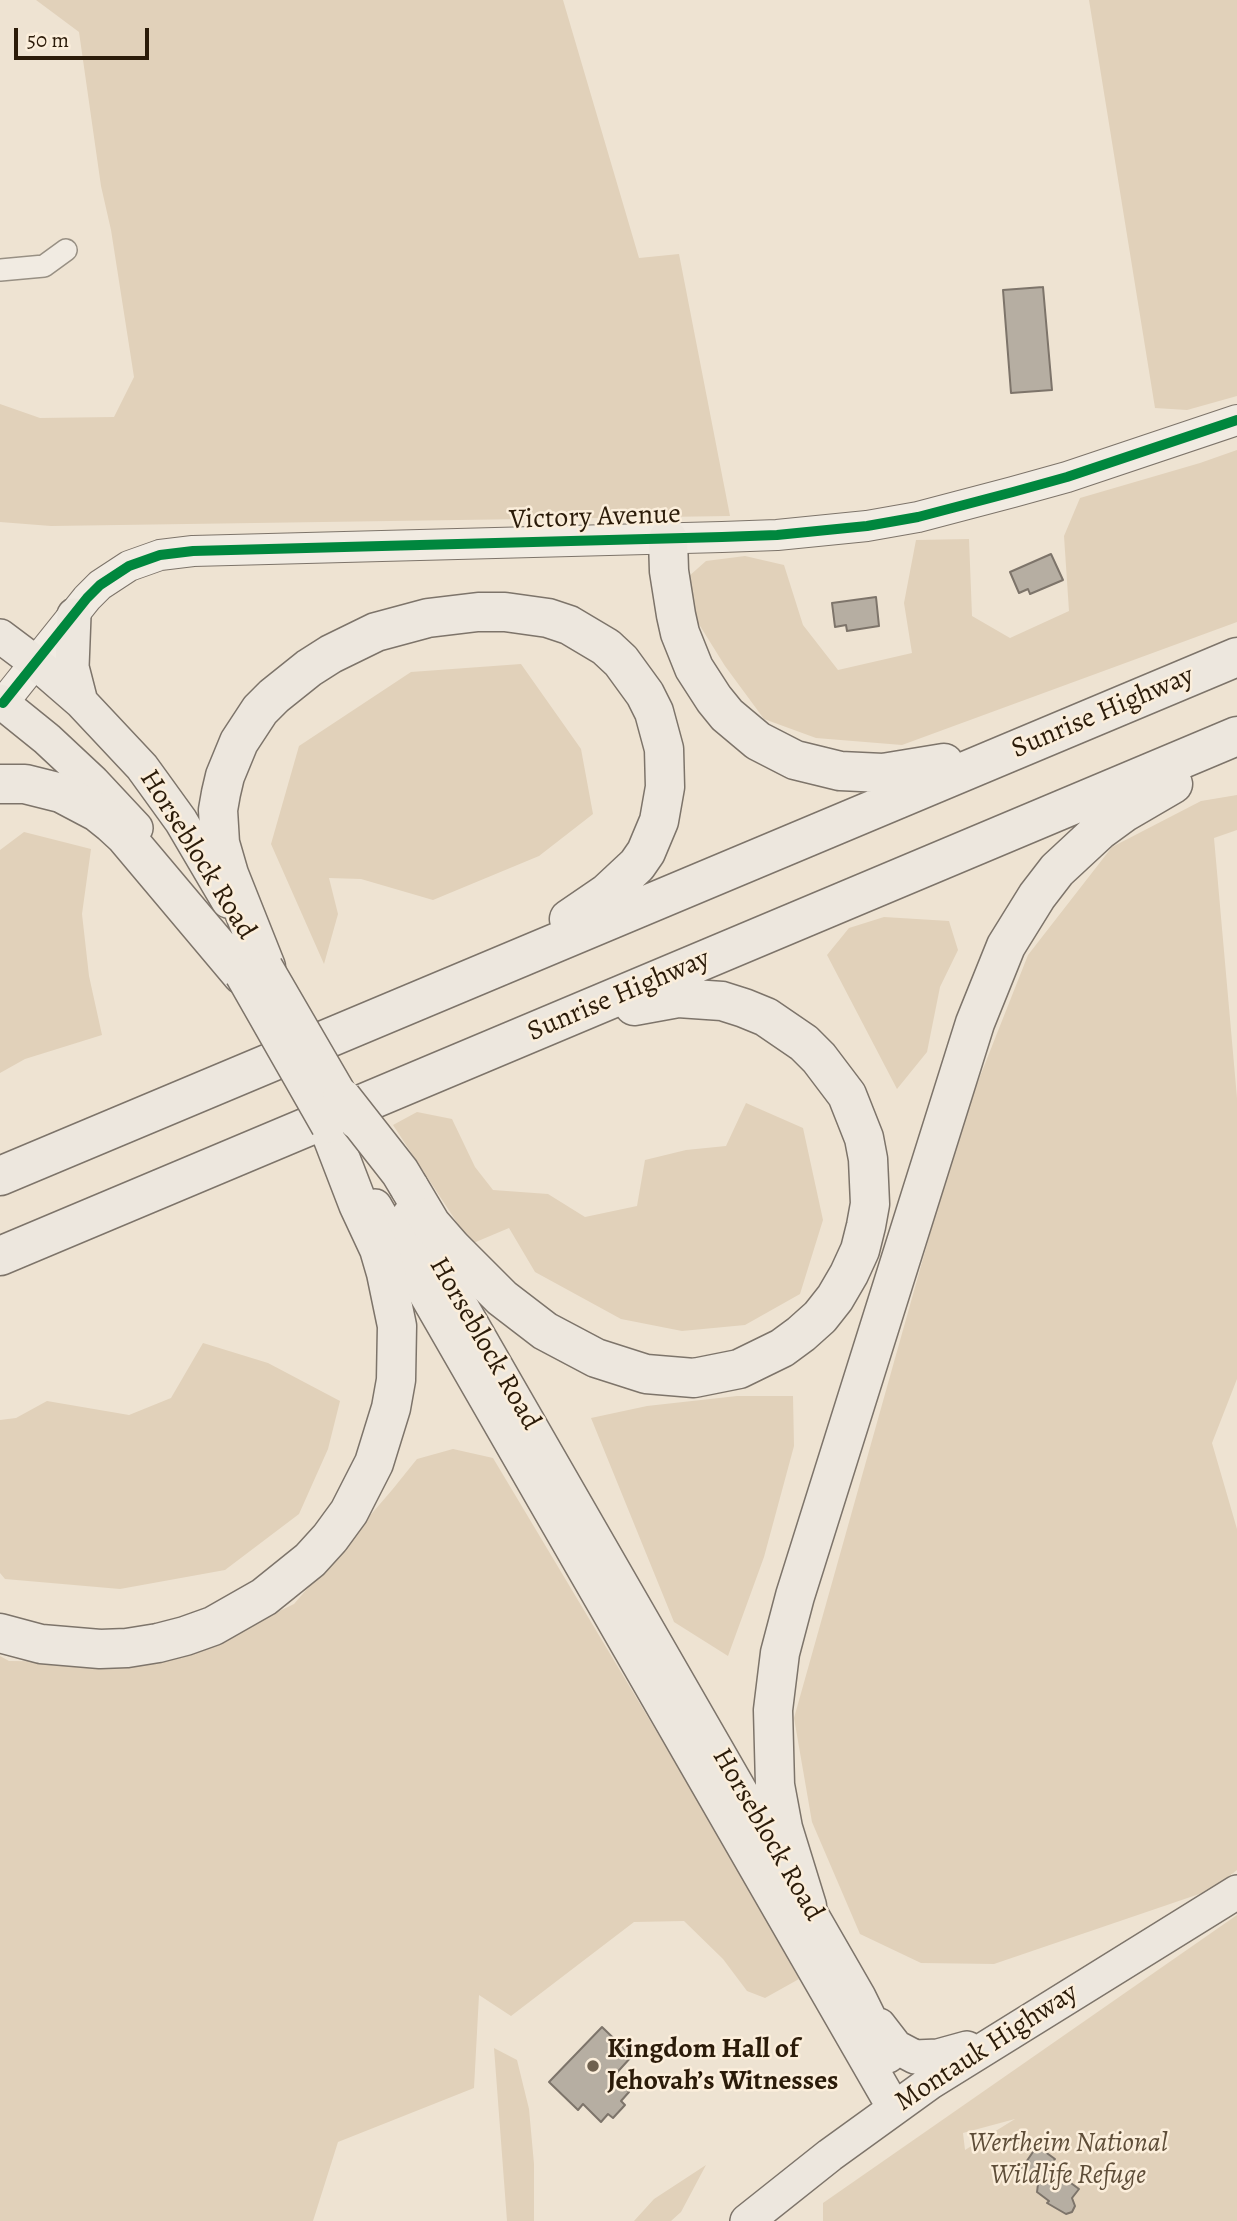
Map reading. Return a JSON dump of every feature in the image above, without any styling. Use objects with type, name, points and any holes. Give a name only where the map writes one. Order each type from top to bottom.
[{"type":"highway","points":[[668,539],[669,571],[676,615],[694,668],[727,715],[776,752],[828,769],[860,773],[883,772],[930,766],[1054,733]]},
{"type":"highway","points":[[254,971],[220,843],[218,810],[225,776],[239,741],[260,710],[291,681],[331,654],[376,632],[401,624],[454,614],[505,612],[548,618],[569,625],[606,647],[621,661],[645,694],[654,712],[664,749],[665,787],[659,821],[646,852],[637,865],[607,893],[568,919],[439,991]]},
{"type":"highway","name":"Sunrise Highway","points":[[0,1176],[1237,657]]},
{"type":"highway","name":"Sunrise Highway","points":[[0,1256],[1237,736]]},
{"type":"highway","points":[[807,1906],[783,1828],[775,1785],[773,1710],[780,1653],[984,996],[1021,919],[1057,870],[1077,850],[1108,824],[1146,800],[1237,751]]},
{"type":"highway","points":[[0,784],[25,784],[61,793],[89,807],[125,836],[254,971]]},
{"type":"highway","points":[[335,1112],[385,1198],[431,1224],[475,1274],[523,1315],[545,1331],[596,1358],[646,1374],[694,1378],[738,1369],[782,1348],[820,1317],[835,1298],[855,1262],[866,1226],[870,1183],[864,1138],[847,1095],[834,1076],[819,1058],[785,1028],[722,1001],[678,998],[632,1007],[492,1050]]},
{"type":"highway","points":[[0,1633],[41,1644],[100,1649],[159,1643],[213,1626],[264,1597],[310,1560],[330,1538],[358,1496],[374,1462],[389,1417],[396,1380],[397,1326],[379,1250],[385,1198],[400,1172],[335,1112]]},
{"type":"highway","points":[[0,1272],[96,1216]]},
{"type":"main road","points":[[74,615],[72,667],[81,702]]},
{"type":"main road","name":"Horseblock Road","points":[[0,636],[81,702],[142,767],[162,794],[216,879],[254,971],[335,1112]]},
{"type":"main road","name":"Horseblock Road","points":[[2,702],[93,782],[135,828],[254,971]]},
{"type":"main road","name":"Horseblock Road","points":[[385,1198],[807,1906],[859,1997],[880,2042],[902,2102]]},
{"type":"main road","name":"Horseblock Road","points":[[385,1198],[902,2102]]},
{"type":"main road","name":"Montauk Highway","points":[[758,2217],[902,2102],[995,2041],[1237,1892]]},
{"type":"main road","points":[[859,1997],[889,2041],[905,2054],[915,2057],[938,2056],[995,2041]]},
{"type":"street","points":[[0,270],[44,266],[66,250]]},
{"type":"street","name":"Victory Avenue","points":[[2,702],[100,585],[115,573],[144,559],[176,552],[777,535],[867,526],[918,517],[1067,477],[1237,420]]},
{"type":"green space","points":[[36,0],[563,0],[639,258],[679,254],[730,516],[51,526],[0,522],[0,404],[40,418],[114,417],[134,377],[111,230],[101,186],[79,32]]},
{"type":"green space","points":[[1089,0],[1237,0],[1237,396],[1187,410],[1155,408]]},
{"type":"green space","points":[[1237,450],[1237,622],[902,745],[816,738],[764,719],[725,666],[687,605],[688,577],[706,561],[745,556],[784,565],[803,625],[838,670],[912,653],[904,603],[916,540],[969,539],[972,616],[1010,638],[1069,611],[1064,536],[1080,498]]},
{"type":"green space","points":[[521,664],[581,749],[593,814],[539,856],[433,900],[361,879],[329,878],[338,914],[324,964],[271,844],[299,746],[411,672]]},
{"type":"green space","points":[[1237,795],[1237,830],[1214,838],[1237,1098],[1237,1379],[1212,1443],[1237,1529],[1237,1870],[1211,1890],[994,1964],[921,1963],[860,1934],[812,1822],[794,1718],[960,1127],[1028,955],[1112,847],[1201,801]]},
{"type":"green space","points":[[24,832],[91,849],[82,914],[89,976],[102,1035],[25,1059],[0,1073],[0,850]]},
{"type":"green space","points":[[884,917],[949,921],[958,950],[940,987],[927,1052],[897,1089],[827,955],[849,928]]},
{"type":"green space","points":[[746,1103],[803,1128],[823,1220],[800,1294],[745,1325],[682,1331],[621,1319],[535,1272],[509,1228],[471,1244],[393,1125],[417,1112],[452,1119],[475,1167],[493,1190],[548,1194],[585,1217],[637,1206],[645,1160],[686,1150],[726,1146]]},
{"type":"green space","points":[[203,1343],[268,1363],[340,1401],[328,1449],[299,1514],[225,1570],[120,1589],[5,1579],[0,1573],[0,1420],[16,1418],[47,1401],[129,1415],[171,1398]]},
{"type":"green space","points":[[737,1396],[793,1396],[794,1446],[764,1557],[728,1656],[674,1622],[591,1418],[647,1406]]},
{"type":"green space","points":[[453,1449],[493,1458],[719,1836],[799,1979],[765,1998],[747,1991],[723,1959],[684,1921],[634,1922],[511,2016],[479,1995],[474,2088],[338,2142],[313,2221],[0,2221],[0,1656],[9,1661],[129,1662],[207,1646],[294,1604],[417,1459]]},
{"type":"green space","name":"Wertheim National Wildlife Refuge","points":[[1237,1915],[1237,2221],[823,2221],[823,2203]],"holes":[[[1015,2119],[965,2150],[963,2133]]]},
{"type":"green space","points":[[494,2048],[517,2060],[529,2109],[534,2164],[534,2221],[507,2221]]},
{"type":"green space","points":[[706,2165],[681,2212],[671,2221],[634,2221],[654,2199]]},
{"type":"building","points":[[1043,287],[1052,390],[1011,393],[1003,290]]},
{"type":"building","points":[[1051,554],[1063,580],[1030,594],[1028,589],[1019,593],[1010,572]]},
{"type":"building","points":[[876,597],[879,626],[847,631],[846,625],[835,627],[832,603]]},
{"type":"building","name":"Kingdom Hall of Jehovah’s Witnesses","points":[[602,2027],[632,2056],[613,2077],[629,2092],[621,2101],[625,2105],[613,2118],[608,2114],[601,2122],[583,2104],[578,2110],[549,2082]]},
{"type":"building","points":[[1037,2146],[1055,2159],[1049,2167],[1079,2189],[1072,2198],[1075,2206],[1072,2212],[1066,2214],[1047,2203],[1049,2201],[1037,2192],[1038,2184],[1020,2171]]},
{"type":"cycle path","points":[[3,703],[100,585],[129,566],[160,555],[193,551],[777,535],[867,526],[918,517],[1067,477],[1237,420]]},
{"type":"place","name":"Kingdom Hall of Jehovah’s Witnesses","points":[[593,2066]]}]
